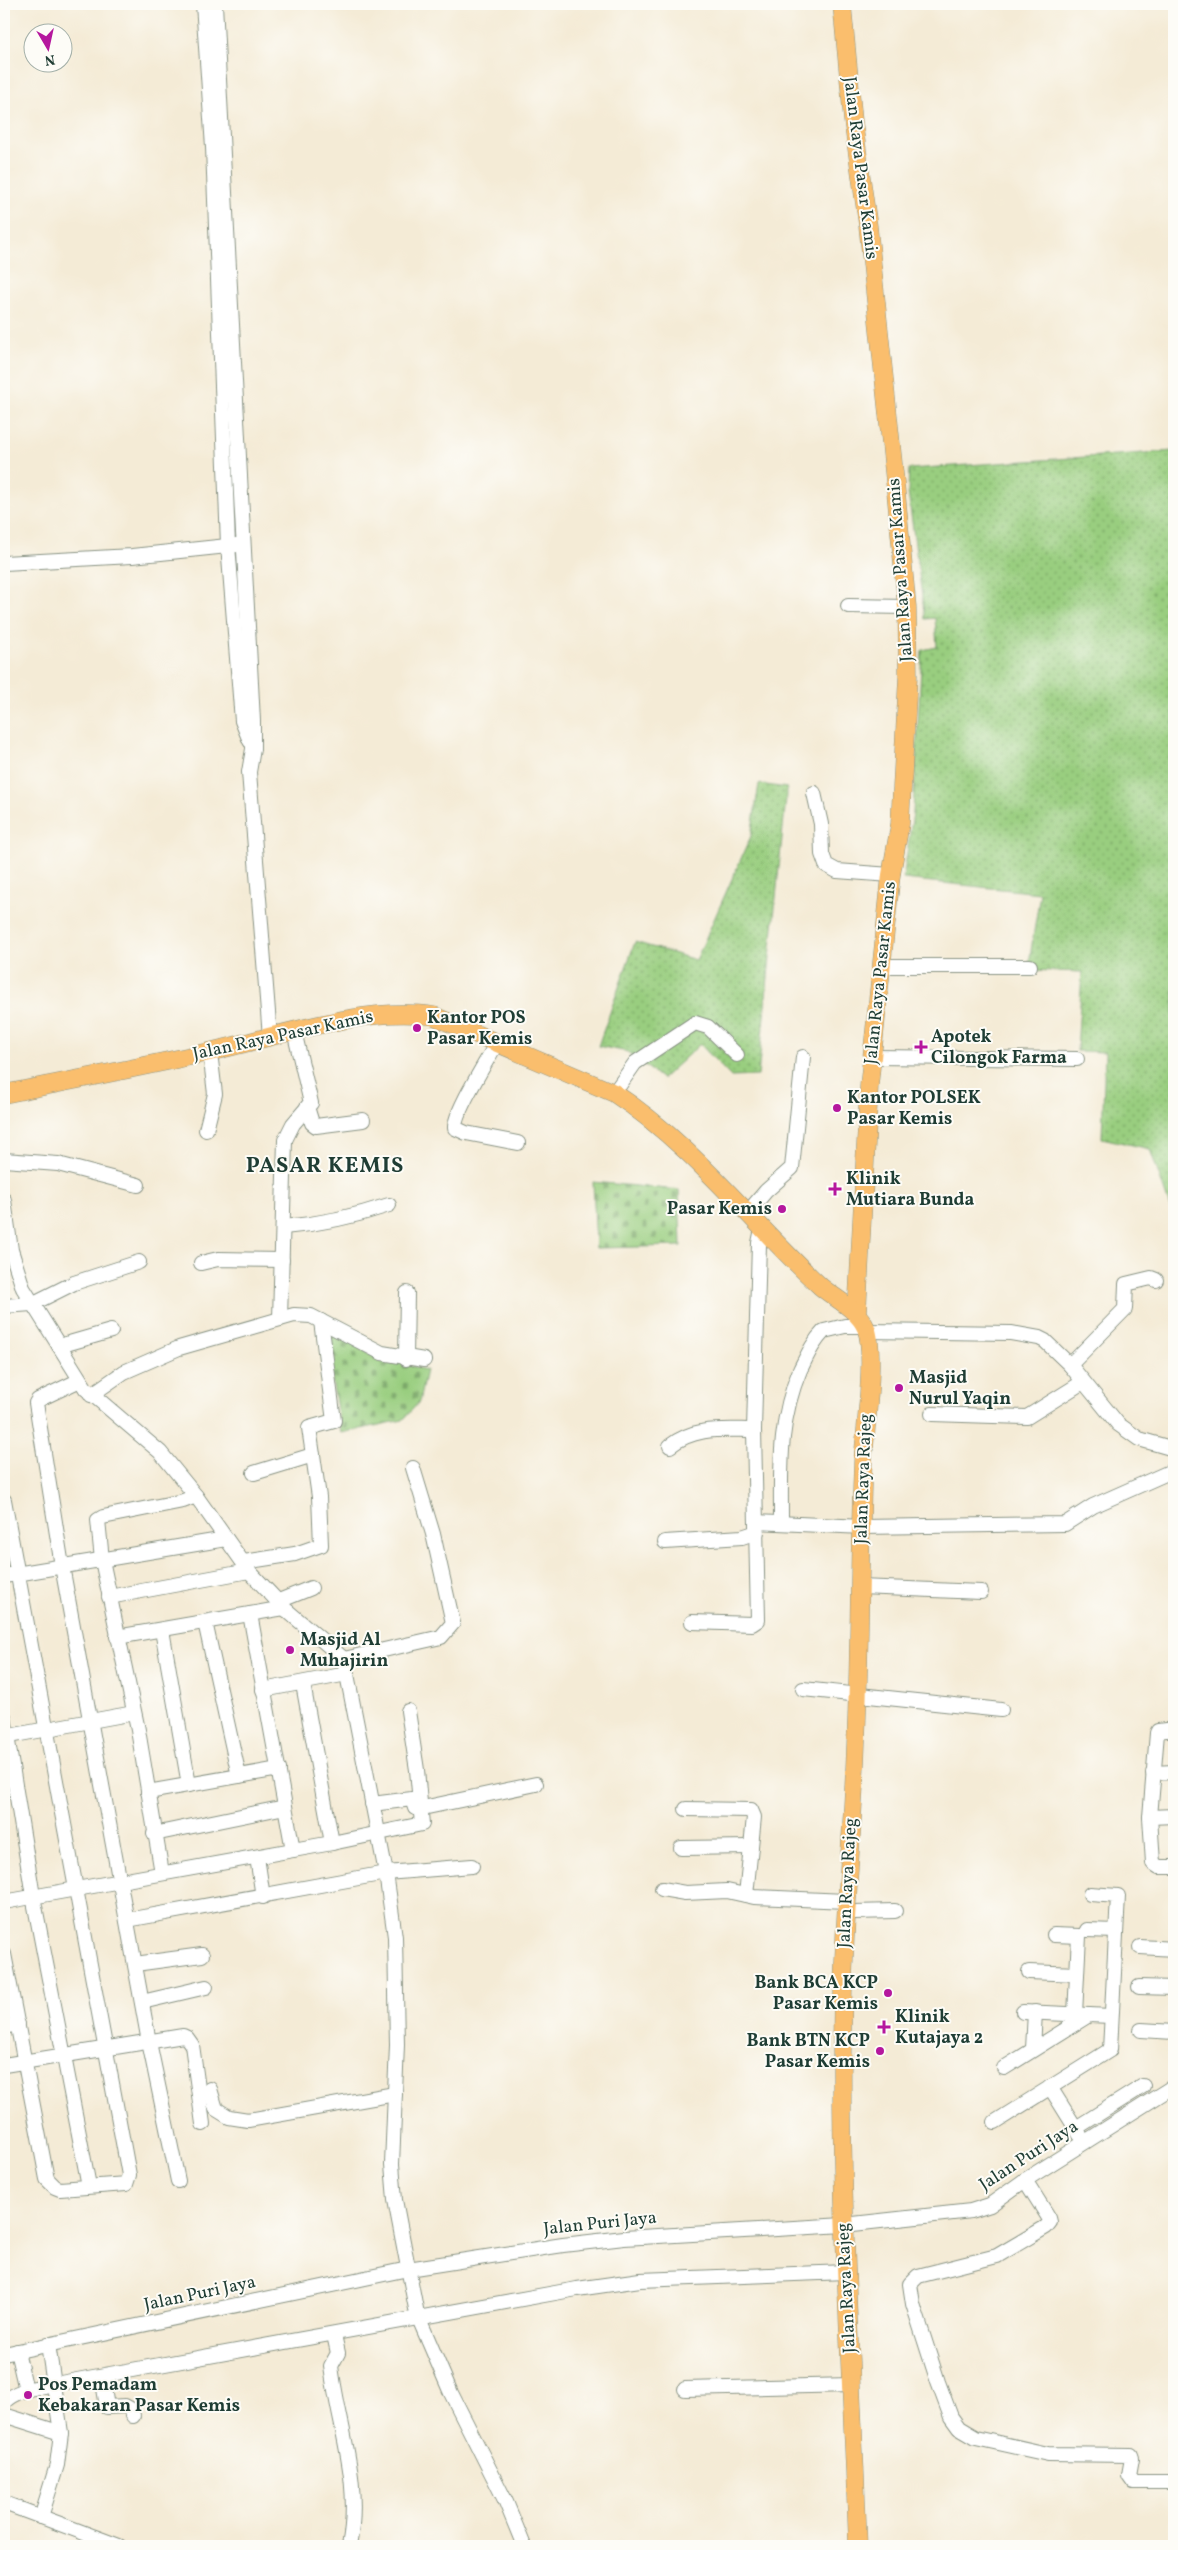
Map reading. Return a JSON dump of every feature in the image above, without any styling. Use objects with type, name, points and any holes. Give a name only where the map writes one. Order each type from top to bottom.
[{"type":"main road","name":"Jalan Raya Pasar Kamis","points":[[842,4],[853,121],[876,295],[907,607],[908,676],[904,777],[900,824],[891,875],[872,1057],[863,1324]]},
{"type":"main road","name":"Jalan Raya Pasar Kamis","points":[[4,1094],[210,1052],[294,1031],[350,1020],[421,1014],[434,1016],[614,1093],[683,1148],[748,1212],[762,1229],[863,1324]]},
{"type":"main road","name":"Jalan Raya Rajeg","points":[[858,2546],[844,2234],[840,2092],[846,1908],[858,1693],[863,1465],[869,1362],[863,1324]]},
{"type":"street","points":[[203,4],[212,49]]},
{"type":"street","points":[[215,4],[212,49],[228,356],[244,544],[253,749],[249,772],[270,1037]]},
{"type":"street","points":[[228,356],[228,545],[242,720],[253,749]]},
{"type":"street","points":[[4,563],[132,556],[244,544]]},
{"type":"street","points":[[848,606],[907,607]]},
{"type":"street","points":[[814,793],[821,824],[822,854],[826,864],[837,871],[891,875]]},
{"type":"street","points":[[881,966],[1030,966]]},
{"type":"street","points":[[614,1093],[635,1063],[695,1023],[708,1027],[737,1055]]},
{"type":"street","points":[[280,1319],[285,1140],[293,1124],[311,1103],[294,1031]]},
{"type":"street","points":[[497,1042],[470,1092],[455,1128],[466,1133],[518,1143]]},
{"type":"street","points":[[206,1130],[215,1094],[210,1052]]},
{"type":"street","points":[[748,1212],[766,1190],[792,1168],[803,1057]]},
{"type":"street","points":[[872,1057],[1077,1059]]},
{"type":"street","points":[[308,1107],[312,1123],[316,1126],[362,1120]]},
{"type":"street","points":[[4,1160],[58,1164],[138,1185]]},
{"type":"street","points":[[4,1200],[16,1269],[22,1288],[91,1395],[160,1452],[196,1496],[247,1567],[282,1605],[344,1659],[386,1874],[396,1954],[398,2036],[392,2177],[418,2317],[451,2394],[506,2502],[524,2546]]},
{"type":"street","points":[[284,1227],[340,1220],[388,1205]]},
{"type":"street","points":[[692,1622],[752,1624],[757,1622],[754,1352],[759,1243],[762,1229]]},
{"type":"street","points":[[201,1263],[218,1259],[282,1260]]},
{"type":"street","points":[[4,1306],[32,1304],[74,1283],[139,1262]]},
{"type":"street","points":[[1070,1365],[1125,1309],[1126,1284],[1151,1278],[1156,1280]]},
{"type":"street","points":[[406,1358],[407,1293]]},
{"type":"street","points":[[91,1395],[124,1372],[179,1348],[280,1319],[304,1315],[321,1321],[382,1353],[424,1360]]},
{"type":"street","points":[[110,1597],[247,1567],[321,1545],[319,1497],[309,1428],[334,1421],[321,1321]]},
{"type":"street","points":[[782,1523],[781,1446],[784,1419],[793,1387],[808,1353],[824,1331],[845,1326],[863,1324],[1027,1335],[1046,1341],[1070,1365],[1113,1420],[1135,1438],[1174,1449]]},
{"type":"street","points":[[59,1346],[111,1331]]},
{"type":"street","points":[[80,1380],[36,1402],[62,1566],[149,2042],[178,2181]]},
{"type":"street","points":[[932,1414],[1027,1417],[1083,1382]]},
{"type":"street","points":[[670,1446],[681,1437],[702,1430],[754,1430]]},
{"type":"street","points":[[254,1473],[313,1455]]},
{"type":"street","points":[[344,1659],[441,1637],[453,1623],[433,1534],[414,1468]]},
{"type":"street","points":[[665,1542],[742,1537],[757,1527],[782,1523],[862,1527],[1065,1524],[1093,1506],[1174,1470]]},
{"type":"street","points":[[162,1873],[134,1713],[102,1560],[98,1520],[103,1517],[183,1502],[196,1496]]},
{"type":"street","points":[[4,1500],[48,1729],[129,2175],[126,2184],[60,2189],[47,2179],[18,2024],[7,1986],[4,1954]]},
{"type":"street","points":[[4,1576],[226,1539]]},
{"type":"street","points":[[860,1587],[981,1592]]},
{"type":"street","points":[[117,1637],[250,1614],[282,1605],[312,1588]]},
{"type":"street","points":[[250,1614],[293,1850]]},
{"type":"street","points":[[205,1622],[239,1776]]},
{"type":"street","points":[[162,1630],[189,1785]]},
{"type":"street","points":[[263,1690],[303,1684],[347,1674]]},
{"type":"street","points":[[303,1684],[332,1844]]},
{"type":"street","points":[[803,1689],[858,1693],[932,1704],[1001,1710]]},
{"type":"street","points":[[4,1902],[332,1844],[422,1824],[408,1711]]},
{"type":"street","points":[[5,1737],[134,1713]]},
{"type":"street","points":[[4,1718],[5,1737],[62,2056],[88,2186]]},
{"type":"street","points":[[1174,1729],[1157,1732],[1150,1817],[1153,1863],[1159,1867],[1174,1867]]},
{"type":"street","points":[[148,1792],[279,1769]]},
{"type":"street","points":[[1153,1773],[1174,1772]]},
{"type":"street","points":[[372,1804],[412,1799],[415,1808],[421,1809],[536,1784]]},
{"type":"street","points":[[154,1834],[285,1808]]},
{"type":"street","points":[[686,1809],[751,1810],[754,1817],[746,1895]]},
{"type":"street","points":[[1150,1817],[1174,1816]]},
{"type":"street","points":[[681,1848],[751,1847]]},
{"type":"street","points":[[257,1857],[263,1897]]},
{"type":"street","points":[[127,1920],[386,1874],[472,1866]]},
{"type":"street","points":[[662,1889],[685,1893],[726,1891],[846,1908],[854,1912],[895,1911]]},
{"type":"street","points":[[995,2122],[1110,2050],[1118,1896],[1090,1894]]},
{"type":"street","points":[[1087,1930],[1116,1931]]},
{"type":"street","points":[[1054,1935],[1079,1936],[1077,1974],[1082,2015]]},
{"type":"street","points":[[1140,1947],[1174,1949]]},
{"type":"street","points":[[135,1964],[202,1955]]},
{"type":"street","points":[[1029,1972],[1077,1974]]},
{"type":"street","points":[[142,2002],[206,1987]]},
{"type":"street","points":[[1139,1987],[1174,1988]]},
{"type":"street","points":[[1033,2049],[1029,2012],[1112,2016]]},
{"type":"street","points":[[1004,2068],[1082,2015]]},
{"type":"street","points":[[4,2026],[18,2024]]},
{"type":"street","points":[[1141,2030],[1174,2032]]},
{"type":"street","points":[[4,2065],[183,2036],[190,2041],[203,2124]]},
{"type":"street","points":[[1076,2128],[1143,2086]]},
{"type":"street","name":"Jalan Puri Jaya","points":[[13,2355],[48,2344],[410,2274],[624,2238],[844,2234],[971,2211],[990,2205],[1024,2180],[1174,2086]]},
{"type":"street","points":[[1050,2087],[1085,2142]]},
{"type":"street","points":[[210,2089],[216,2109],[229,2117],[248,2120],[395,2094]]},
{"type":"street","points":[[1024,2180],[1046,2212],[1050,2222],[1046,2227],[1006,2252],[987,2260],[918,2276],[910,2284],[913,2304],[951,2417],[967,2434],[999,2444],[1048,2454],[1130,2455],[1132,2458],[1129,2475],[1134,2482],[1174,2482]]},
{"type":"street","points":[[4,2402],[25,2388],[334,2335],[418,2317],[520,2299],[640,2280],[846,2268]]},
{"type":"street","points":[[334,2335],[338,2353],[331,2366],[352,2475],[355,2506],[349,2546]]},
{"type":"street","points":[[41,2517],[57,2465],[61,2433],[48,2344]]},
{"type":"street","points":[[13,2355],[25,2388]]},
{"type":"street","points":[[102,2376],[107,2407],[124,2406],[132,2410],[134,2416]]},
{"type":"street","points":[[685,2389],[852,2385]]},
{"type":"street","points":[[4,2415],[61,2433]]},
{"type":"street","points":[[4,2508],[4,2503],[119,2546]]},
{"type":"green space","points":[[1174,451],[1174,1219],[1150,1149],[1102,1138],[1105,1052],[1077,1051],[1082,972],[1028,970],[1040,893],[903,879],[913,813],[922,650],[937,647],[935,618],[925,619],[908,492],[909,469]]},
{"type":"green space","points":[[759,784],[787,788],[758,1076],[731,1077],[700,1044],[662,1079],[628,1052],[598,1046],[635,942],[696,960],[751,836]]},
{"type":"green space","points":[[593,1182],[679,1190],[681,1246],[596,1248]]},
{"type":"green space","points":[[323,1326],[371,1355],[426,1370],[419,1402],[403,1420],[341,1433]]},
{"type":"place","name":"Kantor POS Pasar Kemis","points":[[417,1028]]},
{"type":"place","name":"Apotek Cilongok Farma","points":[[921,1047]]},
{"type":"place","name":"Kantor POLSEK Pasar Kemis","points":[[837,1108]]},
{"type":"place","name":"Klinik Mutiara Bunda","points":[[835,1189]]},
{"type":"place","name":"Pasar Kemis","points":[[782,1209]]},
{"type":"place","name":"Masjid Nurul Yaqin","points":[[899,1388]]},
{"type":"place","name":"Masjid Al Muhajirin","points":[[290,1650]]},
{"type":"place","name":"Bank BCA KCP Pasar Kemis","points":[[888,1993]]},
{"type":"place","name":"Klinik Kutajaya 2","points":[[884,2027]]},
{"type":"place","name":"Bank BTN KCP Pasar Kemis","points":[[880,2051]]},
{"type":"place","name":"Pos Pemadam Kebakaran Pasar Kemis","points":[[28,2395]]},
{"type":"district","name":"PASAR KEMIS","points":[[325,1166]]}]
